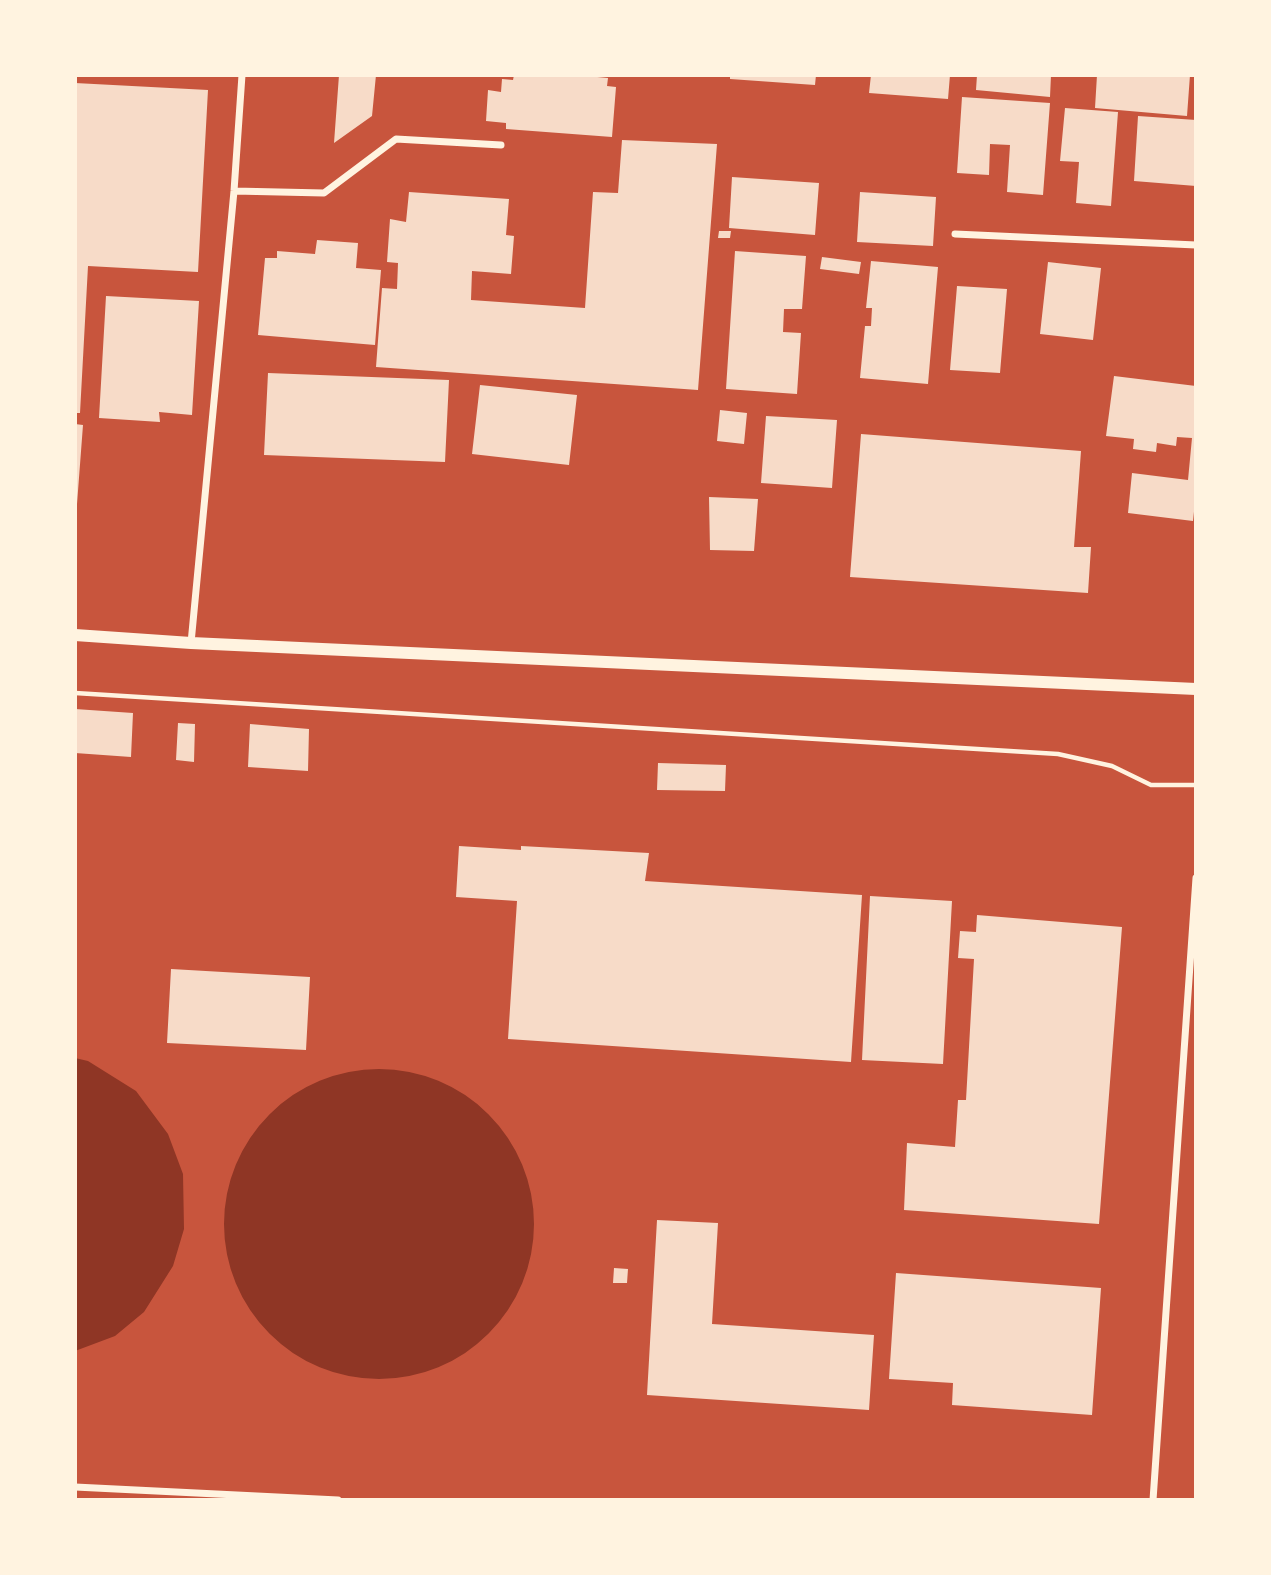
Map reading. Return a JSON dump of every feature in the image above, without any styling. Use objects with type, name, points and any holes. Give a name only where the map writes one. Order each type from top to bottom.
[{"type":"street","points":[[191,643],[234,191],[242,75]]},
{"type":"street","points":[[234,191],[324,192],[396,139],[501,145]]},
{"type":"street","points":[[956,233],[1196,245]]},
{"type":"street","points":[[75,635],[191,643],[1196,689]]},
{"type":"street","points":[[1153,1500],[1196,878]]},
{"type":"street","points":[[75,1487],[338,1500]]},
{"type":"path","points":[[75,693],[1058,754],[1112,766],[1152,785],[1196,785]]},
{"type":"shaded area","points":[[75,1058],[88,1061],[136,1091],[168,1134],[183,1174],[184,1229],[173,1266],[144,1312],[115,1336],[75,1351]]},
{"type":"shaded area","points":[[379,1069],[409,1072],[438,1081],[465,1095],[499,1126],[515,1151],[527,1179],[534,1224],[531,1254],[522,1283],[508,1310],[477,1344],[452,1360],[424,1372],[379,1379],[349,1376],[320,1367],[293,1353],[259,1322],[243,1297],[231,1269],[224,1224],[227,1194],[236,1165],[250,1138],[281,1104],[306,1088],[334,1076]]},
{"type":"building","points":[[339,75],[376,75],[372,116],[334,143]]},
{"type":"building","points":[[514,75],[608,78],[607,86],[616,87],[612,137],[506,129],[506,123],[486,121],[488,90],[501,92],[502,79],[513,80]]},
{"type":"building","points":[[730,75],[816,75],[815,85],[730,79]]},
{"type":"building","points":[[871,75],[950,75],[948,99],[869,93]]},
{"type":"building","points":[[977,75],[1051,75],[1050,97],[976,90]]},
{"type":"building","points":[[1097,75],[1190,75],[1187,116],[1095,108]]},
{"type":"building","points":[[75,83],[208,90],[198,272],[88,266],[80,413],[75,413]]},
{"type":"building","points":[[962,97],[1050,103],[1043,195],[1007,192],[1010,145],[990,144],[989,175],[957,173]]},
{"type":"building","points":[[1065,108],[1118,112],[1111,206],[1076,203],[1079,162],[1060,161]]},
{"type":"building","points":[[1138,116],[1196,120],[1196,186],[1134,181]]},
{"type":"building","points":[[622,140],[717,144],[698,390],[376,367],[382,288],[397,289],[398,263],[387,262],[390,219],[406,222],[409,192],[509,199],[506,235],[514,236],[511,274],[472,271],[471,300],[585,308],[593,192],[618,193]]},
{"type":"building","points":[[732,177],[819,183],[815,235],[729,228]]},
{"type":"building","points":[[860,192],[936,197],[933,246],[857,242]]},
{"type":"building","points":[[719,231],[731,231],[730,238],[718,238]]},
{"type":"building","points":[[317,240],[358,243],[356,268],[381,270],[375,345],[258,335],[265,258],[277,258],[277,251],[315,254]]},
{"type":"building","points":[[735,251],[806,256],[802,309],[784,309],[783,332],[801,333],[797,394],[726,389]]},
{"type":"building","points":[[822,257],[861,262],[859,274],[820,269]]},
{"type":"building","points":[[871,261],[938,267],[928,384],[860,378],[865,326],[871,326],[872,308],[866,308]]},
{"type":"building","points":[[1048,262],[1101,268],[1093,340],[1040,334]]},
{"type":"building","points":[[957,286],[1007,289],[1000,373],[950,370]]},
{"type":"building","points":[[106,296],[199,301],[192,415],[159,412],[160,422],[99,418]]},
{"type":"building","points":[[268,373],[449,380],[445,462],[264,455]]},
{"type":"building","points":[[1114,376],[1196,386],[1196,493],[1193,521],[1128,513],[1132,473],[1188,480],[1192,438],[1177,437],[1176,446],[1157,443],[1156,452],[1133,449],[1134,439],[1106,436]]},
{"type":"building","points":[[480,385],[577,395],[569,465],[472,454]]},
{"type":"building","points":[[720,410],[747,413],[744,444],[717,441]]},
{"type":"building","points":[[766,416],[837,420],[832,488],[761,483]]},
{"type":"building","points":[[75,424],[83,425],[77,504],[75,504]]},
{"type":"building","points":[[861,434],[1081,451],[1074,547],[1091,547],[1088,593],[850,577]]},
{"type":"building","points":[[709,497],[758,499],[754,551],[710,550]]},
{"type":"building","points":[[75,709],[133,713],[131,757],[75,753]]},
{"type":"building","points":[[178,723],[195,724],[194,762],[176,760]]},
{"type":"building","points":[[250,724],[309,729],[308,771],[248,767]]},
{"type":"building","points":[[658,763],[726,765],[725,791],[657,790]]},
{"type":"building","points":[[459,846],[521,850],[521,846],[649,853],[645,881],[862,895],[851,1062],[508,1039],[517,901],[456,897]]},
{"type":"building","points":[[870,896],[952,901],[943,1064],[862,1060]]},
{"type":"building","points":[[977,915],[1122,927],[1099,1224],[904,1210],[907,1143],[955,1147],[958,1100],[966,1100],[974,959],[958,958],[960,931],[976,932]]},
{"type":"building","points":[[171,969],[310,977],[306,1050],[167,1043]]},
{"type":"building","points":[[657,1220],[718,1223],[712,1324],[874,1335],[869,1410],[647,1395]]},
{"type":"building","points":[[614,1268],[628,1269],[627,1283],[613,1283]]},
{"type":"building","points":[[896,1273],[1101,1288],[1092,1415],[952,1405],[953,1383],[889,1379]]}]
